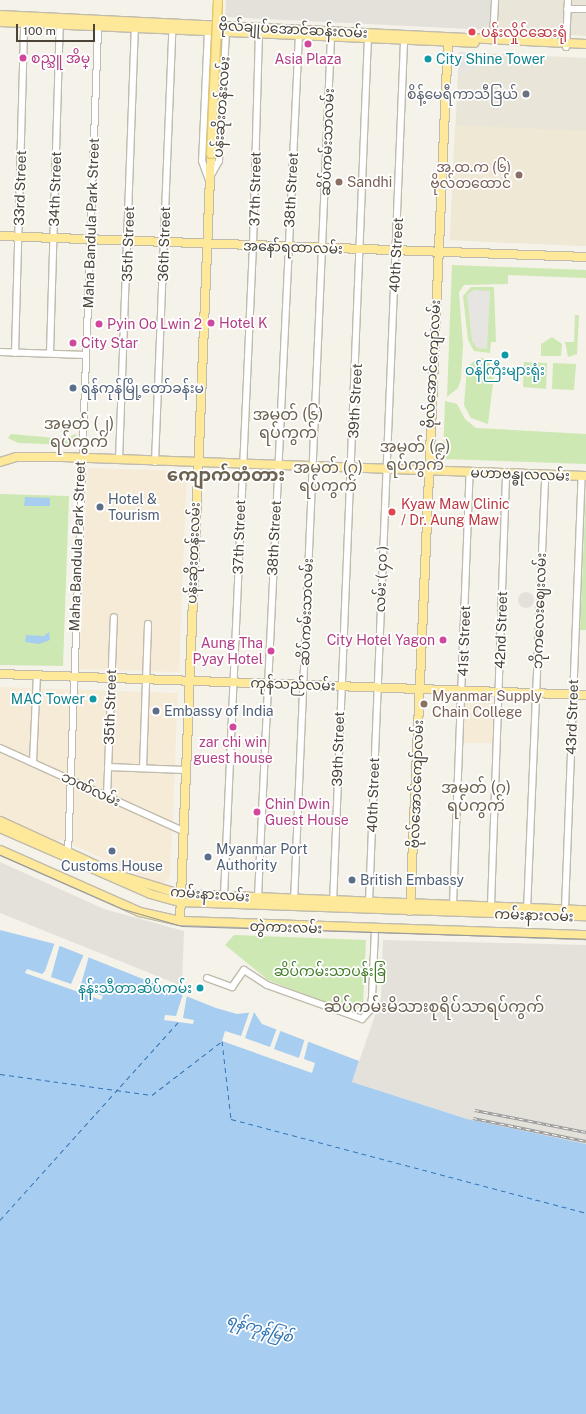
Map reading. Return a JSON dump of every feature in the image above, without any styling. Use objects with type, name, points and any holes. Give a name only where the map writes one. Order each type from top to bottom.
[{"type":"main road","name":"ပန်းဆိုးတန်းလမ်း","points":[[180,922],[188,680],[206,244],[218,0]]},
{"type":"main road","name":"ဗိုလ်ချုပ်အောင်ဆန်းလမ်း","points":[[0,15],[184,27],[453,40]]},
{"type":"main road","name":"ဗိုလ်ချုပ်အောင်ဆန်းလမ်း","points":[[0,22],[172,30],[184,27],[208,31],[259,34],[299,35],[322,33],[331,37],[404,40],[490,40],[566,45],[586,48]]},
{"type":"main road","name":"ဗိုလ်အောင်ကျော်လမ်း","points":[[410,907],[438,252],[453,40]]},
{"type":"main road","name":"ဗိုလ်ချုပ်အောင်ဆန်းလမ်း","points":[[566,45],[586,44]]},
{"type":"main road","name":"အနော်ရထာလမ်း","points":[[0,236],[586,257]]},
{"type":"main road","name":"မဟာဗန္ဓုလလမ်း","points":[[0,462],[16,457],[119,458],[197,463],[241,462],[312,464],[384,467],[428,471],[584,476]]},
{"type":"main road","name":"ကုန်သည်လမ်း","points":[[0,674],[146,678],[419,690],[586,695]]},
{"type":"main road","name":"ကမ်းနားလမ်း","points":[[0,821],[116,877],[180,898],[527,911],[586,916]]},
{"type":"main road","name":"ကမ်းနားလမ်း","points":[[0,828],[68,854]]},
{"type":"main road","name":"တွဲကားလမ်း","points":[[0,850],[140,912],[180,922],[586,935]]},
{"type":"main road","points":[[398,903],[408,900],[411,893],[422,904]]},
{"type":"main road","name":"ကမ်းနားလမ်း","points":[[180,898],[224,896],[258,897],[294,902]]},
{"type":"main road","name":"ကမ်းနားလမ်း","points":[[333,904],[369,902],[398,903],[410,907],[422,904],[491,906],[527,911],[565,909],[586,910]]},
{"type":"street","points":[[490,40],[495,0]]},
{"type":"street","points":[[566,45],[568,0]]},
{"type":"street","points":[[567,9],[586,9]]},
{"type":"street","name":"33rd Street","points":[[15,353],[24,24]]},
{"type":"street","name":"34th Street","points":[[50,353],[60,25]]},
{"type":"street","name":"Maha Bandula Park Street","points":[[68,854],[72,676],[98,27]]},
{"type":"street","name":"35th Street","points":[[119,458],[129,241],[135,28]]},
{"type":"street","name":"36th Street","points":[[155,460],[172,30]]},
{"type":"street","name":"ပန်းဆိုးတန်းလမ်း","points":[[208,31],[202,161],[209,180]]},
{"type":"street","name":"ပန်းဆိုးတန်းလမ်း","points":[[209,180],[219,162],[226,32]]},
{"type":"street","name":"37th Street","points":[[224,896],[241,462],[253,246],[259,34]]},
{"type":"street","name":"38th Street","points":[[258,897],[277,463],[299,35]]},
{"type":"street","name":"ဆိပ်ကမ်းသာလမ်း","points":[[294,902],[331,37]]},
{"type":"street","name":"39th Street","points":[[333,904],[341,686],[362,250],[368,38]]},
{"type":"street","name":"40th Street","points":[[384,467],[397,251],[404,40]]},
{"type":"street","points":[[206,64],[213,61],[224,66]]},
{"type":"street","points":[[0,352],[86,355]]},
{"type":"street","name":"လမ်း ( ၄၀ )","points":[[377,688],[384,467]]},
{"type":"street","name":"41st Street","points":[[453,905],[470,472]]},
{"type":"street","name":"42nd Street","points":[[491,906],[506,473]]},
{"type":"street","name":"ဘိုကလေးဈေးလမ်း","points":[[527,911],[545,475]]},
{"type":"street","name":"43rd Street","points":[[565,909],[573,695],[584,476]]},
{"type":"street","name":"35th Street","points":[[107,796],[114,618]]},
{"type":"street","points":[[143,768],[148,624]]},
{"type":"street","points":[[33,762],[37,675]]},
{"type":"street","name":"40th Street","points":[[369,902],[377,688]]},
{"type":"street","name":"ဘဏ်လမ်း","points":[[0,748],[183,831]]},
{"type":"street","points":[[108,767],[185,770]]},
{"type":"street","points":[[207,978],[232,987],[244,970],[267,985],[362,1019],[370,1010],[372,998],[375,929]]},
{"type":"shaded area","points":[[226,0],[491,0],[490,30],[225,17]]},
{"type":"shaded area","points":[[491,0],[586,0],[586,36],[490,30]]},
{"type":"shaded area","name":"အ.ထ.က (၆) ဗိုလ်တထောင်","points":[[459,52],[586,58],[586,246],[450,240]]},
{"type":"shaded area","points":[[459,52],[484,54],[483,63],[458,77]]},
{"type":"shaded area","name":"အ.ထ.က (၆) ဗိုလ်တထောင်","points":[[455,125],[586,131],[586,246],[450,240]]},
{"type":"shaded area","points":[[474,290],[490,291],[487,349],[477,348],[472,341],[467,295]]},
{"type":"shaded area","points":[[88,468],[187,471],[179,672],[79,669]]},
{"type":"shaded area","points":[[523,592],[529,592],[534,597],[532,606],[529,608],[523,608],[518,603],[518,597]]},
{"type":"shaded area","points":[[0,687],[178,693],[170,878],[161,885],[60,839],[56,842],[0,817]]},
{"type":"shaded area","points":[[458,702],[494,703],[493,743],[463,743],[458,897],[450,897]]},
{"type":"shaded area","points":[[0,862],[104,909],[184,931],[182,986],[0,913]]},
{"type":"shaded area","points":[[383,940],[586,945],[586,1144],[467,1119],[352,1082],[381,998]]},
{"type":"green space","points":[[452,265],[586,270],[586,278],[508,275],[508,284],[464,285],[459,292],[463,345],[461,379],[458,388],[447,397]]},
{"type":"green space","points":[[471,287],[494,287],[496,342],[491,342],[490,353],[474,351],[468,340],[463,296]]},
{"type":"green space","points":[[575,315],[579,315],[577,354],[568,357],[565,342],[574,342]]},
{"type":"green space","points":[[552,337],[562,344],[561,356],[541,356],[541,344]]},
{"type":"green space","points":[[478,358],[490,359],[490,367],[495,367],[488,424],[471,418],[464,405],[467,367]]},
{"type":"green space","points":[[524,362],[547,363],[546,389],[523,387]]},
{"type":"green space","points":[[553,363],[576,364],[574,390],[552,389]]},
{"type":"green space","points":[[445,401],[457,404],[465,419],[476,428],[586,434],[586,464],[443,459]]},
{"type":"green space","points":[[11,434],[66,439],[75,434],[79,438],[75,445],[18,443],[8,438]]},
{"type":"green space","points":[[586,487],[586,630],[580,630]]},
{"type":"green space","points":[[0,494],[69,496],[63,666],[0,665]]},
{"type":"green space","name":"ဆိပ်ကမ်းသာပန်းခြံ","points":[[234,935],[366,940],[363,1006],[350,1012],[268,980],[225,945]]},
{"type":"water","points":[[25,497],[50,498],[50,506],[24,506]]},
{"type":"water","points":[[49,632],[50,640],[39,644],[25,642],[26,635],[44,636]]},
{"type":"water","name":"ရန်ကုန်မြစ်","points":[[0,930],[55,944],[216,1008],[237,1014],[254,1012],[262,1024],[359,1061],[352,1082],[467,1119],[586,1144],[586,1414],[0,1414]]},
{"type":"pier","points":[[55,942],[60,944],[51,977],[71,984],[84,954],[89,956],[80,988],[103,996],[101,1000],[25,973],[27,969],[42,974],[45,971]]},
{"type":"pier","points":[[183,994],[187,995],[183,1018],[194,1020],[193,1024],[164,1020],[165,1015],[176,1016]]},
{"type":"pier","points":[[250,1010],[254,1012],[245,1038],[270,1047],[277,1028],[281,1029],[274,1049],[299,1058],[305,1038],[309,1039],[304,1059],[315,1063],[312,1073],[222,1041],[225,1031],[241,1036]]},
{"type":"ferry route","points":[[0,1220],[178,1022]]},
{"type":"ferry route","points":[[0,1074],[152,1095],[222,1041],[231,1119],[586,1213]]},
{"type":"tram line","points":[[0,855],[123,909],[182,926],[586,939]]},
{"type":"railway","points":[[475,1110],[586,1132]]},
{"type":"railway","points":[[473,1118],[586,1141]]},
{"type":"place","name":"ပန်းလှိုင်ဆေးရုံ","points":[[472,32]]},
{"type":"place","name":"Asia Plaza","points":[[308,44]]},
{"type":"place","name":"စည္သူ အိမ္","points":[[23,58]]},
{"type":"place","name":"City Shine Tower","points":[[428,59]]},
{"type":"place","name":"စိန့်မေရီကာသီဒြယ်","points":[[526,94]]},
{"type":"place","name":"အ.ထ.က (၆) ဗိုလ်တထောင်","points":[[519,175]]},
{"type":"place","name":"Sandhi","points":[[339,182]]},
{"type":"place","name":"Hotel K","points":[[211,323]]},
{"type":"place","name":"Pyin Oo Lwin 2","points":[[99,324]]},
{"type":"place","name":"City Star","points":[[73,343]]},
{"type":"place","name":"ဝန်ကြီးများရုံး","points":[[505,355]]},
{"type":"place","name":"ရန်ကုန်မြို့တော်ခန်းမ","points":[[73,388]]},
{"type":"place","name":"Hotel & Tourism","points":[[100,507]]},
{"type":"place","name":"Kyaw Maw Clinic / Dr. Aung Maw","points":[[392,512]]},
{"type":"place","name":"City Hotel Yagon","points":[[443,640]]},
{"type":"place","name":"Aung Tha Pyay Hotel","points":[[271,651]]},
{"type":"place","name":"MAC Tower","points":[[93,699]]},
{"type":"place","name":"Myanmar Supply Chain College","points":[[424,704]]},
{"type":"place","name":"Embassy of India","points":[[156,711]]},
{"type":"place","name":"zar chi win guest house","points":[[233,727]]},
{"type":"place","name":"Chin Dwin Guest House","points":[[257,812]]},
{"type":"place","name":"Customs House","points":[[112,851]]},
{"type":"place","name":"Myanmar Port Authority","points":[[208,857]]},
{"type":"place","name":"British Embassy","points":[[352,880]]},
{"type":"place","name":"နန်းသီတာဆိပ်ကမ်း","points":[[200,988]]},
{"type":"district","name":"အမှတ် (၆) ရပ်ကွက်","points":[[288,424]]},
{"type":"district","name":"အမှတ် (၂) ရပ်ကွက်","points":[[79,433]]},
{"type":"district","name":"အမှတ် (၉) ရပ်ကွက်","points":[[415,456]]},
{"type":"district","name":"ကျောက်တံတား","points":[[226,475]]},
{"type":"district","name":"အမှတ် (၇) ရပ်ကွက်","points":[[328,477]]},
{"type":"district","name":"အမှတ် (၇) ရပ်ကွက်","points":[[476,797]]},
{"type":"district","name":"ဆိပ်ကမ်းမိသားစုရိပ်သာရပ်ကွက်","points":[[434,1007]]}]
